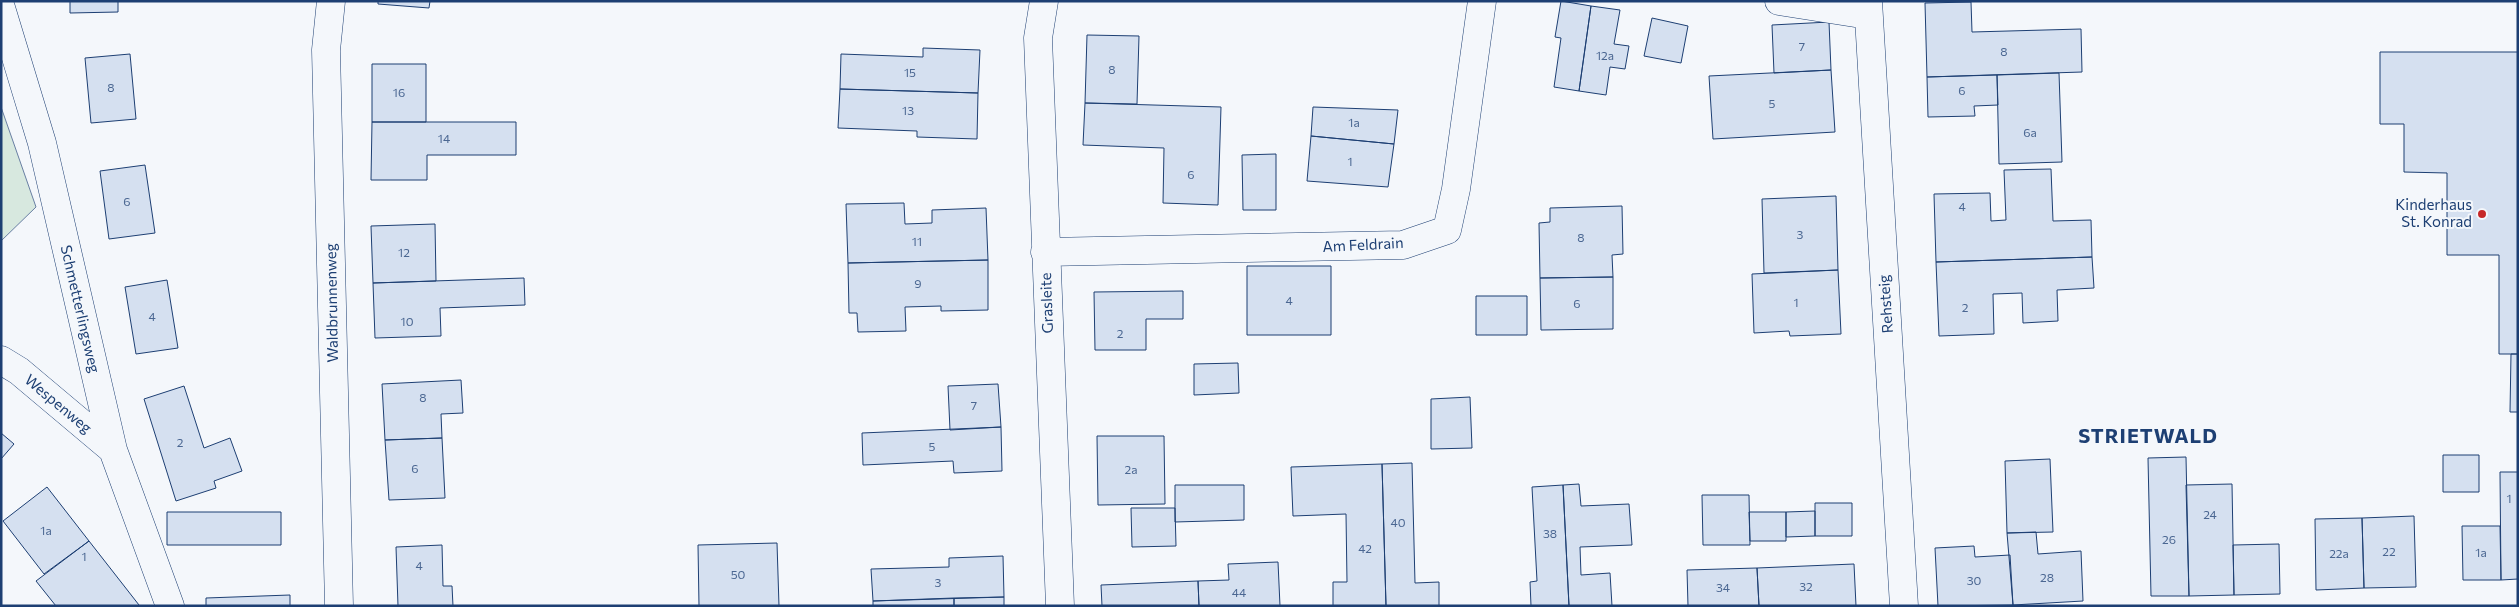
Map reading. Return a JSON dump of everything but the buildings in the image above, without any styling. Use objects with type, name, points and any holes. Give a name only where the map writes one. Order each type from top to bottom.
[{"type":"street","name":"Schmetterlingsweg","points":[[2,1],[1,7],[42,142],[113,450],[170,606]]},
{"type":"street","name":"Waldbrunnenweg","points":[[331,1],[326,50],[340,606]]},
{"type":"street","name":"Grasleite","points":[[1044,1],[1038,38],[1060,606]]},
{"type":"street","name":"Am Feldrain","points":[[1045,252],[1403,245],[1447,230],[1456,189],[1482,1]]},
{"type":"street","points":[[1779,1],[1868,8]]},
{"type":"street","name":"Rehsteig","points":[[1868,8],[1904,606]]},
{"type":"street","name":"Wespenweg","points":[[1,360],[19,371],[113,450]]},
{"type":"shaded area","points":[[1,107],[36,207],[1,241]]},
{"type":"place","name":"Kinderhaus St. Konrad","points":[[2482,214]]},
{"type":"district","name":"STRIETWALD","points":[[2148,436]]}]
